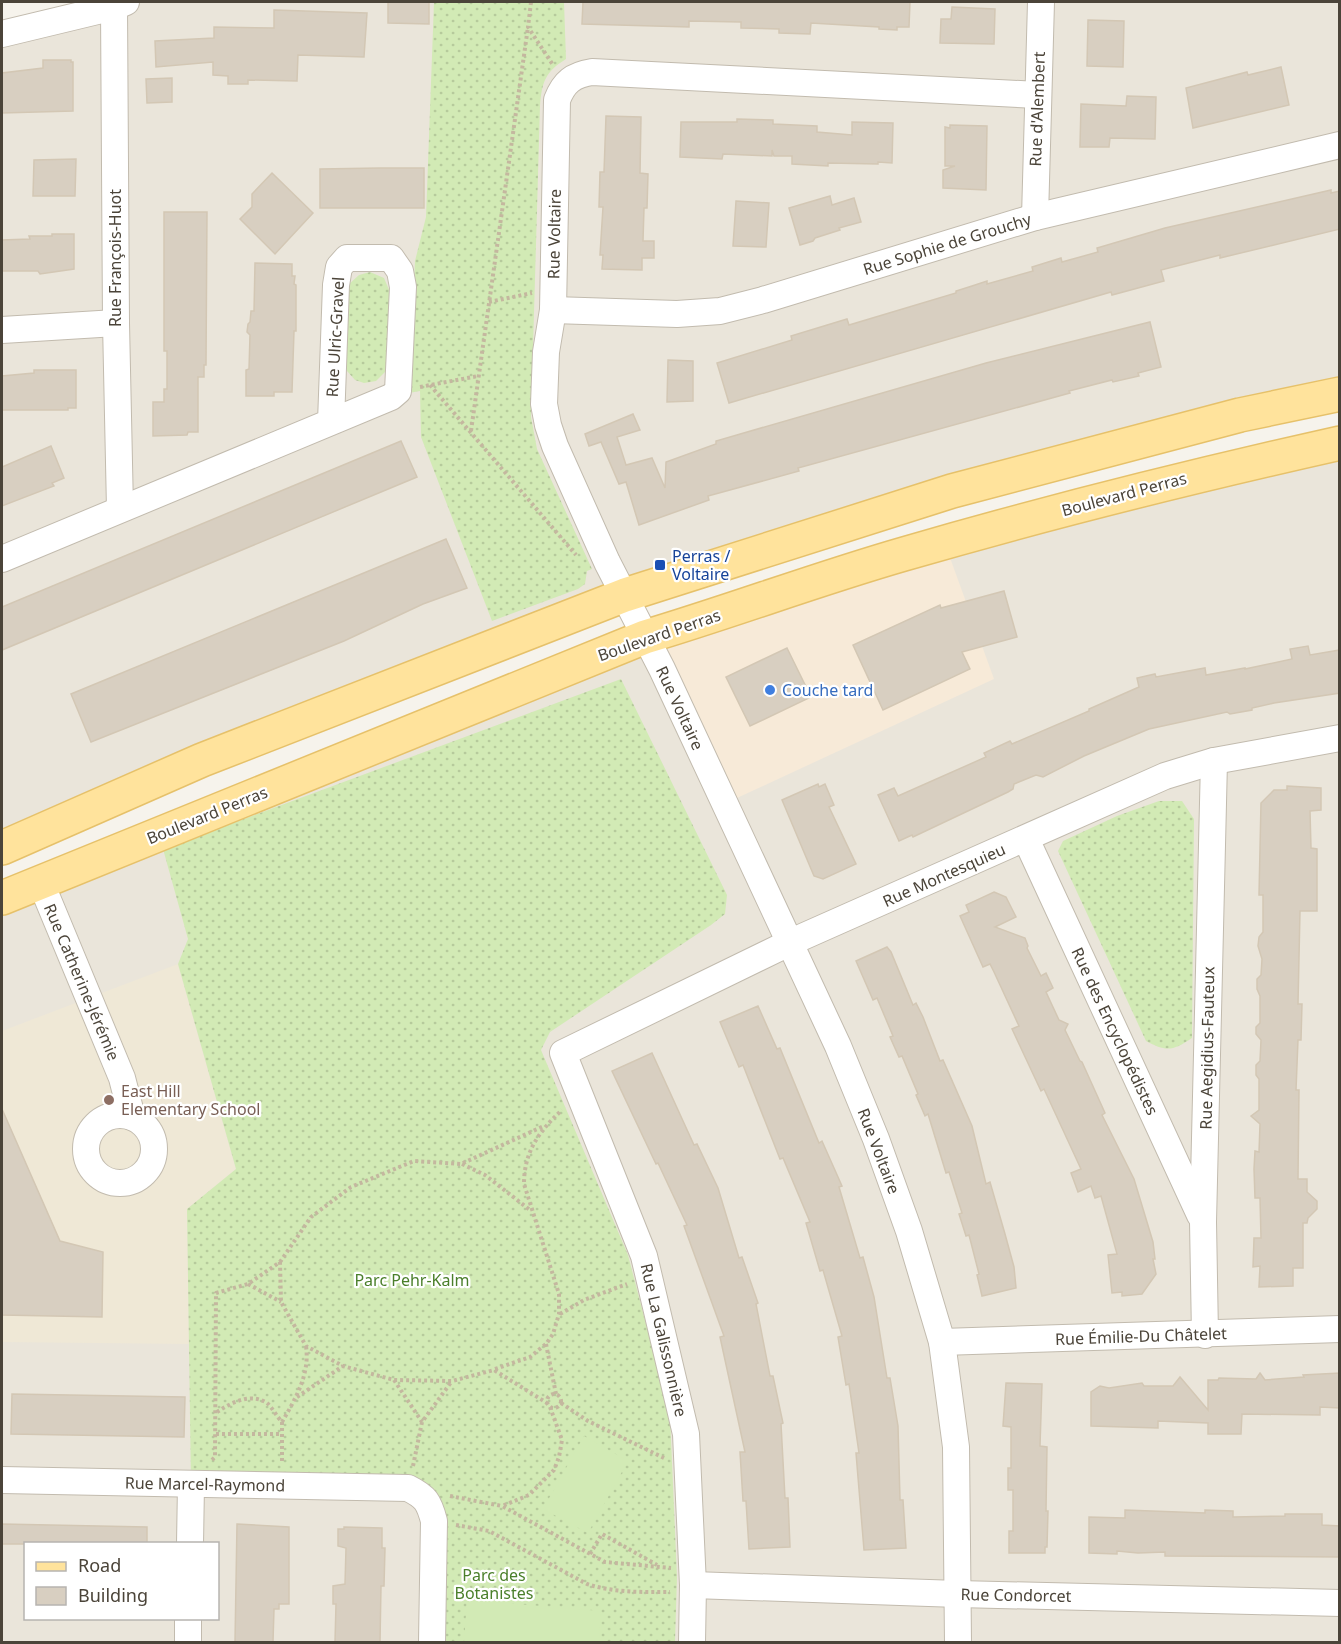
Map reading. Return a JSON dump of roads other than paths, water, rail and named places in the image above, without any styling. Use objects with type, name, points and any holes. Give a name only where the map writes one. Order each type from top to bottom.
[{"type":"main road","points":[[2,848],[202,760],[625,595],[952,491],[1240,415],[1340,393]]},
{"type":"main road","name":"Boulevard Perras","points":[[2,898],[645,637],[716,616],[902,554],[1138,489],[1340,443]]},
{"type":"street","name":"Rue d'Alembert","points":[[1035,217],[1041,2]]},
{"type":"street","points":[[2,34],[120,4]]},
{"type":"street","name":"Rue François-Huot","points":[[120,4],[116,323],[120,509]]},
{"type":"street","name":"Rue Voltaire","points":[[958,1642],[956,1447],[942,1342],[909,1231],[876,1139],[838,1046],[662,669],[607,562],[559,457],[548,425],[544,404],[546,352],[553,299],[557,100],[569,79],[592,72],[1038,95]]},
{"type":"street","name":"Rue Sophie de Grouchy","points":[[553,299],[677,314],[720,311],[1035,217],[1340,144]]},
{"type":"street","name":"Rue Ulric-Gravel","points":[[2,559],[392,397],[398,391],[403,286],[400,271],[391,258],[347,258],[339,267],[336,285],[331,422]]},
{"type":"street","points":[[2,330],[116,323]]},
{"type":"street","name":"Rue Montesquieu","points":[[563,1053],[791,942],[1165,776],[1214,761],[1340,738]]},
{"type":"street","name":"Rue Aegidius-Fauteux","points":[[1206,1335],[1203,1222],[1214,761]]},
{"type":"street","name":"Rue des Encyclopédistes","points":[[1026,839],[1203,1222]]},
{"type":"street","name":"Rue Catherine-Jérémie","points":[[41,883],[122,1078],[132,1117]]},
{"type":"street","name":"Rue La Galissonnière","points":[[563,1053],[644,1256],[686,1434],[693,1642]]},
{"type":"street","name":"Rue Émilie-Du Châtelet","points":[[942,1342],[1340,1329]]},
{"type":"street","name":"Rue Marcel-Raymond","points":[[2,1480],[408,1488],[429,1502],[434,1521],[432,1642]]},
{"type":"street","points":[[190,1542],[191,1485]]},
{"type":"street","name":"Rue Condorcet","points":[[693,1589],[1340,1603]]},
{"type":"street","points":[[188,1620],[188,1642]]},
{"type":"place","name":"Perras / Voltaire","points":[[660,565]]},
{"type":"place","name":"Couche tard","points":[[770,690]]},
{"type":"place","name":"East Hill Elementary School","points":[[109,1100]]},
{"type":"park label","name":"Parc Pehr-Kalm","points":[[412,1280]]},
{"type":"park label","name":"Parc des Botanistes","points":[[494,1584]]}]
